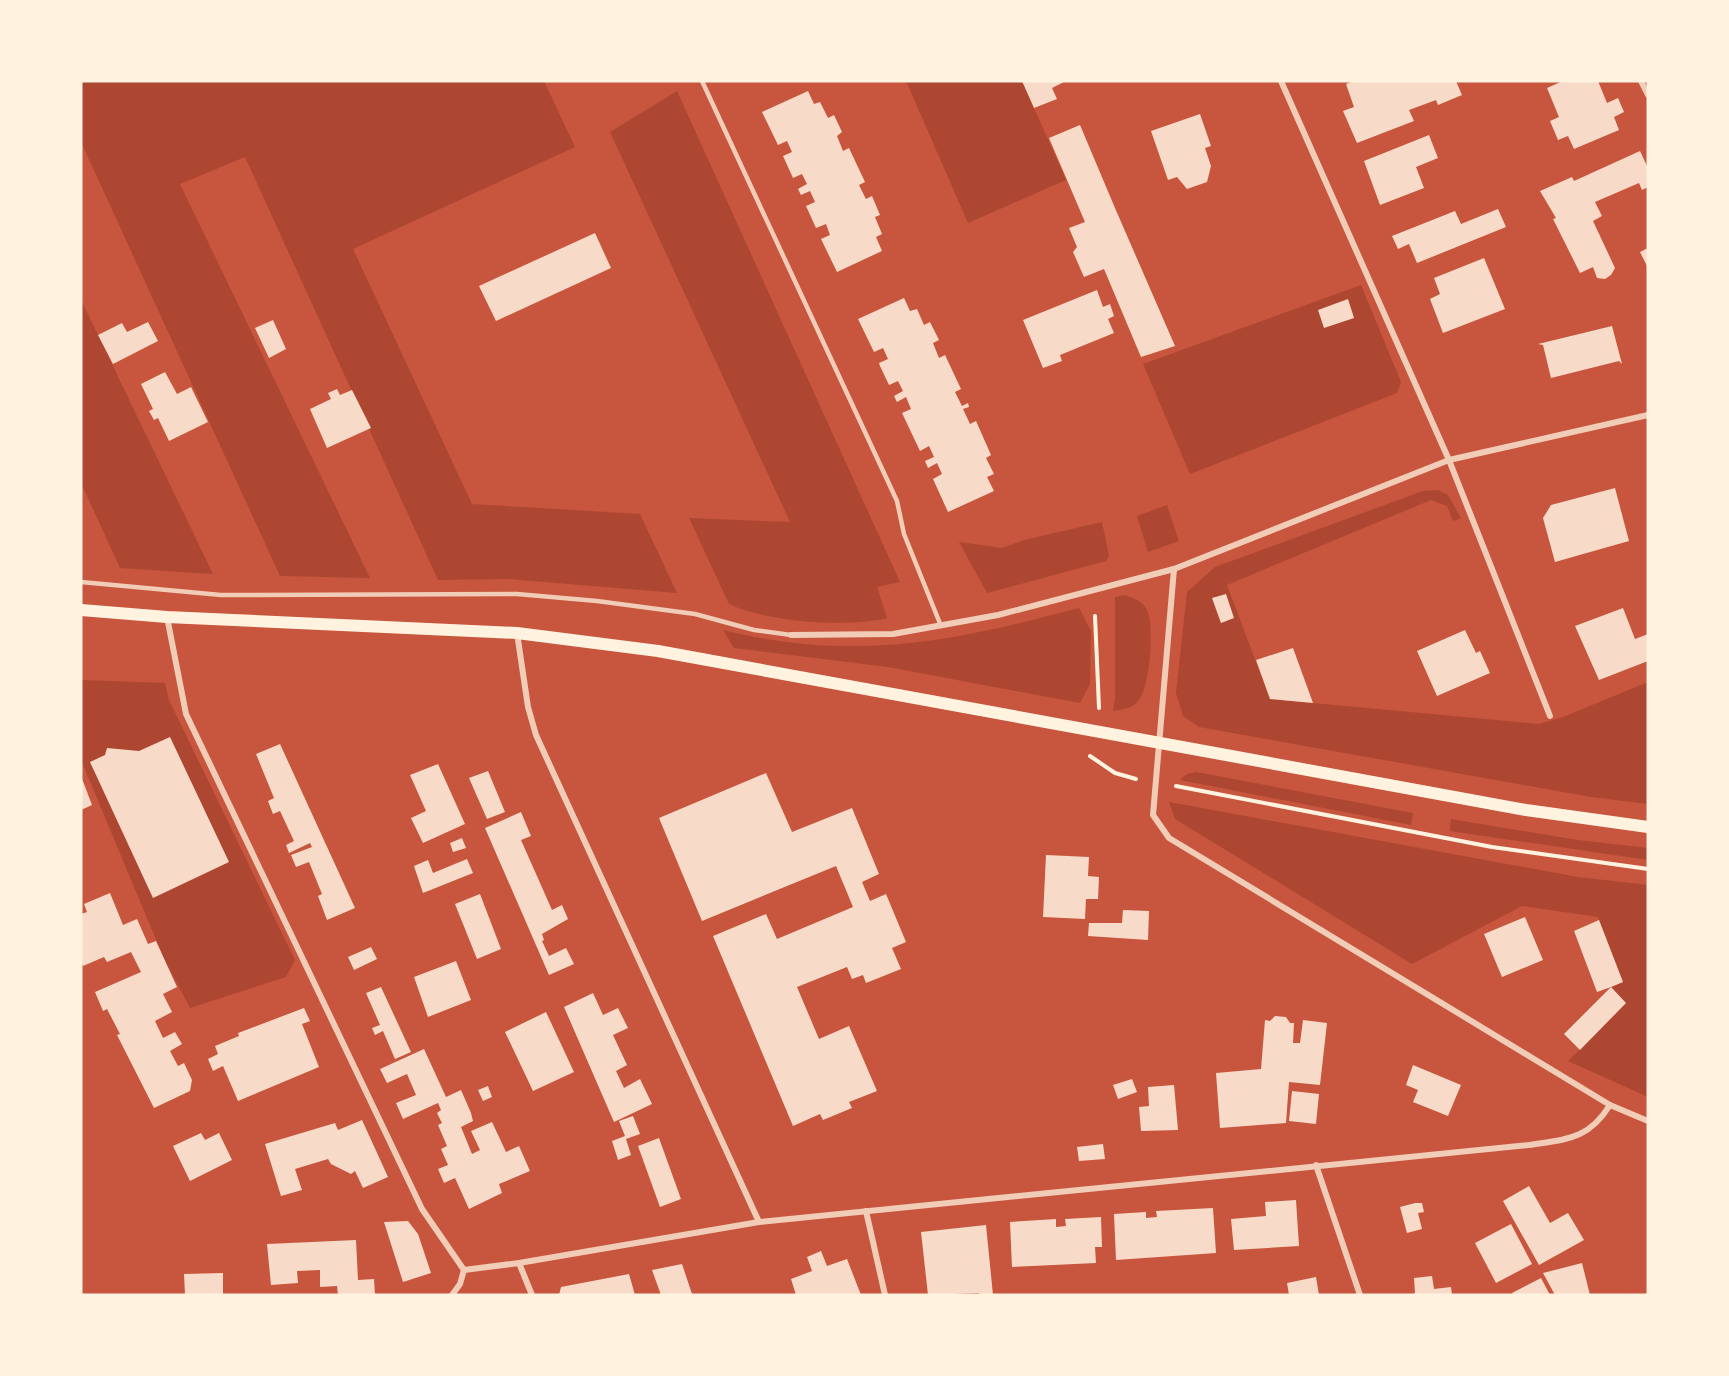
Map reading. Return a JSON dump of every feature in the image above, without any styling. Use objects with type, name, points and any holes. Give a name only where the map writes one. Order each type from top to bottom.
[{"type":"main road","points":[[81,610],[167,617],[517,633],[658,651],[1526,810],[1648,827]]},
{"type":"street","points":[[1281,81],[1449,460],[1550,716]]},
{"type":"street","points":[[1641,81],[1648,95]]},
{"type":"street","points":[[791,635],[893,634],[998,615],[1174,569],[1449,460],[1648,415]]},
{"type":"street","points":[[1174,569],[1157,741],[1153,814],[1169,838],[1610,1104],[1648,1121]]},
{"type":"street","points":[[167,617],[186,714],[422,1209],[464,1269],[460,1284],[452,1295]]},
{"type":"street","points":[[517,633],[528,707],[536,735],[759,1222]]},
{"type":"street","points":[[464,1269],[519,1263],[759,1222],[1529,1145],[1573,1138],[1591,1130],[1610,1104]]},
{"type":"street","points":[[1316,1165],[1360,1295]]},
{"type":"street","points":[[866,1211],[885,1295]]},
{"type":"street","points":[[519,1263],[532,1295]]},
{"type":"lane","points":[[702,81],[897,501],[904,534],[941,626]]},
{"type":"lane","points":[[81,582],[221,595],[517,594],[597,601],[695,614],[754,630],[791,635]]},
{"type":"path","points":[[1095,616],[1099,710]]},
{"type":"path","points":[[1089,755],[1115,773],[1154,782],[1492,846],[1648,869]]},
{"type":"shaded area","points":[[81,81],[544,81],[575,147],[353,249],[472,504],[640,514],[677,593],[507,579],[438,580],[245,157],[180,184],[370,578],[280,576],[81,142]]},
{"type":"shaded area","points":[[906,81],[1022,81],[1066,180],[968,223]]},
{"type":"shaded area","points":[[677,91],[900,582],[877,587],[887,618],[850,623],[807,622],[764,615],[729,604],[689,518],[790,522],[610,132]]},
{"type":"shaded area","points":[[1361,285],[1401,382],[1397,393],[1190,474],[1143,364]]},
{"type":"shaded area","points":[[81,300],[213,574],[120,568],[81,483]]},
{"type":"shaded area","points":[[1438,490],[1448,495],[1461,518],[1453,521],[1447,506],[1431,500],[1227,585],[1270,699],[1539,724],[1563,717],[1648,682],[1648,804],[1591,797],[1199,727],[1183,716],[1176,693],[1187,592],[1215,567],[1423,491]]},
{"type":"shaded area","points":[[1167,505],[1179,541],[1148,552],[1137,516]]},
{"type":"shaded area","points":[[1102,522],[1109,556],[1106,561],[987,593],[959,542],[1002,548],[1024,540]]},
{"type":"shaded area","points":[[1125,595],[1140,602],[1147,610],[1151,629],[1150,657],[1146,684],[1138,701],[1130,707],[1113,711],[1115,597]]},
{"type":"shaded area","points":[[1079,608],[1091,631],[1090,684],[1080,703],[888,667],[734,648],[723,630],[771,640],[816,645],[902,644],[988,630]]},
{"type":"shaded area","points":[[81,680],[165,683],[169,700],[295,960],[286,977],[190,1008],[165,961],[81,760]]},
{"type":"shaded area","points":[[1196,772],[1413,813],[1411,825],[1180,780],[1187,774]]},
{"type":"shaded area","points":[[1169,802],[1578,877],[1648,885],[1648,1097],[1568,1061],[1626,1003],[1611,987],[1623,982],[1598,917],[1522,906],[1412,964],[1175,819]]},
{"type":"shaded area","points":[[1451,819],[1578,840],[1648,848],[1648,860],[1450,831]]},
{"type":"building","points":[[1022,81],[1066,81],[1052,88],[1057,99],[1034,108]]},
{"type":"building","points":[[1353,81],[1456,81],[1462,95],[1438,105],[1436,100],[1409,110],[1414,121],[1357,143],[1343,111],[1354,107],[1346,84]]},
{"type":"building","points":[[1563,81],[1598,81],[1607,103],[1618,98],[1624,112],[1614,117],[1619,130],[1574,149],[1568,136],[1558,140],[1550,121],[1559,117],[1547,88]]},
{"type":"building","points":[[808,91],[814,104],[820,102],[828,118],[834,115],[842,132],[837,136],[843,151],[849,148],[865,182],[859,185],[866,199],[872,196],[880,215],[875,217],[882,234],[876,237],[882,251],[837,272],[821,239],[830,235],[826,224],[816,228],[806,206],[815,202],[810,191],[801,195],[798,189],[807,184],[802,174],[793,178],[783,156],[792,152],[787,141],[778,145],[762,112]]},
{"type":"building","points":[[1200,114],[1211,146],[1205,148],[1211,166],[1207,182],[1187,189],[1177,177],[1168,180],[1151,131]]},
{"type":"building","points":[[1080,125],[1175,346],[1141,357],[1104,269],[1084,277],[1073,252],[1077,247],[1069,228],[1085,222],[1049,138]]},
{"type":"building","points":[[1429,135],[1438,158],[1416,167],[1424,188],[1380,205],[1364,161]]},
{"type":"building","points":[[1640,151],[1648,168],[1648,187],[1642,190],[1639,183],[1595,202],[1602,216],[1593,221],[1615,268],[1605,279],[1597,278],[1593,267],[1580,273],[1553,219],[1556,218],[1540,191],[1572,177],[1574,181]]},
{"type":"building","points":[[1498,209],[1506,227],[1417,263],[1409,244],[1398,249],[1392,236],[1455,211],[1461,224]]},
{"type":"building","points":[[595,233],[611,268],[496,321],[479,286]]},
{"type":"building","points":[[1648,248],[1648,268],[1640,252]]},
{"type":"building","points":[[1484,258],[1505,309],[1443,333],[1430,299],[1440,294],[1434,278]]},
{"type":"building","points":[[1097,290],[1103,307],[1110,304],[1114,316],[1108,319],[1114,333],[1060,355],[1062,361],[1043,368],[1023,320]]},
{"type":"building","points":[[904,298],[910,311],[917,309],[924,325],[930,322],[939,340],[933,343],[939,358],[945,355],[961,389],[955,392],[962,406],[968,403],[969,407],[963,409],[970,424],[976,421],[991,455],[986,458],[994,474],[987,477],[994,491],[948,512],[933,479],[942,474],[937,463],[928,468],[925,461],[934,457],[929,446],[920,451],[902,413],[911,409],[906,397],[897,402],[894,396],[903,391],[898,381],[889,385],[880,366],[879,363],[888,359],[883,348],[874,352],[858,319]]},
{"type":"building","points":[[1348,299],[1354,318],[1324,328],[1318,310]]},
{"type":"building","points":[[273,320],[286,349],[269,358],[255,328]]},
{"type":"building","points":[[148,322],[158,341],[113,364],[98,335],[122,323],[127,332]]},
{"type":"building","points":[[1612,326],[1622,364],[1619,361],[1551,378],[1543,345],[1538,344]]},
{"type":"building","points":[[165,372],[177,394],[191,387],[208,422],[169,441],[158,418],[154,420],[149,411],[153,409],[141,384]]},
{"type":"building","points":[[337,389],[340,395],[352,390],[371,428],[327,448],[310,409],[331,399],[328,393]]},
{"type":"building","points":[[1615,488],[1629,541],[1555,562],[1543,518],[1551,505]]},
{"type":"building","points":[[1226,594],[1234,618],[1221,623],[1212,598]]},
{"type":"building","points":[[1623,608],[1635,639],[1648,634],[1648,661],[1599,680],[1575,626]]},
{"type":"building","points":[[1465,630],[1476,653],[1480,651],[1490,673],[1437,696],[1417,651]]},
{"type":"building","points":[[1293,648],[1313,703],[1270,699],[1256,660]]},
{"type":"building","points":[[170,737],[229,862],[153,898],[90,762],[105,755],[107,748],[139,751]]},
{"type":"building","points":[[280,744],[355,908],[327,920],[318,896],[322,894],[309,862],[296,867],[291,855],[312,847],[310,843],[289,853],[286,845],[294,841],[280,811],[273,814],[268,801],[274,798],[256,754]]},
{"type":"building","points":[[438,764],[465,824],[423,843],[411,818],[426,811],[410,775]]},
{"type":"building","points":[[488,771],[505,812],[487,819],[469,778]]},
{"type":"building","points":[[766,773],[792,832],[852,808],[879,874],[862,882],[870,901],[886,894],[906,942],[892,948],[901,969],[866,983],[863,975],[852,979],[847,967],[797,987],[819,1039],[849,1026],[877,1091],[849,1102],[852,1108],[823,1120],[820,1114],[793,1126],[713,936],[766,914],[777,939],[853,907],[836,866],[702,921],[659,818]]},
{"type":"building","points":[[81,776],[92,805],[81,810]]},
{"type":"building","points":[[521,812],[531,836],[521,840],[552,910],[562,905],[568,919],[542,934],[544,940],[542,941],[549,956],[566,948],[574,964],[549,975],[485,828]]},
{"type":"building","points":[[462,838],[466,848],[453,852],[450,843]]},
{"type":"building","points":[[1046,855],[1089,857],[1088,876],[1099,877],[1098,899],[1086,899],[1085,919],[1043,917]]},
{"type":"building","points":[[467,859],[473,873],[423,893],[414,866],[428,860],[433,873]]},
{"type":"building","points":[[110,893],[123,925],[137,919],[148,944],[156,941],[177,987],[163,994],[172,1012],[155,1021],[163,1038],[175,1032],[182,1044],[170,1051],[178,1066],[184,1063],[192,1080],[190,1091],[154,1108],[117,1035],[120,1034],[107,1009],[103,1011],[95,992],[141,972],[131,952],[107,962],[104,957],[83,966],[81,961],[81,914],[87,912],[84,904]]},
{"type":"building","points":[[480,894],[501,949],[477,959],[455,904]]},
{"type":"building","points":[[1123,910],[1149,911],[1148,940],[1088,936],[1089,923],[1122,923]]},
{"type":"building","points":[[1525,917],[1543,960],[1502,977],[1484,934]]},
{"type":"building","points":[[1599,920],[1623,982],[1597,992],[1574,931]]},
{"type":"building","points":[[371,947],[377,959],[354,970],[348,957]]},
{"type":"building","points":[[456,961],[471,1000],[428,1017],[414,977]]},
{"type":"building","points":[[381,987],[411,1052],[395,1059],[383,1031],[375,1035],[372,1028],[380,1025],[366,993]]},
{"type":"building","points":[[1611,987],[1626,1003],[1580,1050],[1564,1034]]},
{"type":"building","points":[[593,993],[603,1015],[618,1008],[628,1028],[613,1035],[627,1065],[616,1071],[624,1088],[640,1079],[652,1104],[614,1122],[564,1007]]},
{"type":"building","points":[[304,1008],[310,1021],[302,1024],[319,1067],[238,1101],[223,1066],[213,1071],[208,1059],[218,1054],[215,1046],[239,1036],[238,1033]]},
{"type":"building","points":[[546,1012],[574,1072],[533,1091],[505,1032]]},
{"type":"building","points":[[1275,1016],[1286,1017],[1290,1023],[1294,1023],[1293,1043],[1300,1043],[1303,1020],[1327,1023],[1320,1085],[1289,1082],[1286,1123],[1220,1128],[1216,1073],[1261,1069],[1265,1020],[1270,1021]]},
{"type":"building","points":[[424,1049],[446,1097],[461,1090],[473,1121],[461,1127],[472,1154],[480,1150],[471,1131],[492,1122],[506,1152],[519,1146],[530,1171],[499,1184],[502,1193],[469,1209],[455,1178],[444,1183],[438,1169],[448,1165],[441,1149],[447,1146],[438,1125],[442,1123],[437,1113],[441,1110],[438,1103],[403,1119],[396,1103],[416,1095],[407,1074],[387,1083],[380,1069]]},
{"type":"building","points":[[1413,1065],[1461,1085],[1448,1116],[1413,1102],[1418,1090],[1406,1085]]},
{"type":"building","points":[[1132,1079],[1137,1092],[1118,1099],[1113,1085]]},
{"type":"building","points":[[1174,1085],[1178,1130],[1141,1131],[1139,1107],[1149,1106],[1148,1087]]},
{"type":"building","points":[[488,1086],[492,1097],[483,1101],[478,1090]]},
{"type":"building","points":[[1292,1091],[1319,1094],[1316,1124],[1289,1121]]},
{"type":"building","points":[[633,1116],[640,1134],[626,1139],[631,1155],[618,1160],[612,1141],[625,1136],[619,1121]]},
{"type":"building","points":[[362,1120],[388,1177],[363,1188],[355,1171],[351,1174],[331,1164],[328,1159],[295,1169],[302,1190],[281,1196],[265,1144],[335,1123],[338,1130]]},
{"type":"building","points":[[201,1133],[205,1140],[219,1133],[232,1160],[190,1181],[173,1146]]},
{"type":"building","points":[[659,1138],[681,1199],[660,1207],[638,1146]]},
{"type":"building","points":[[1103,1144],[1105,1159],[1079,1161],[1077,1147]]},
{"type":"building","points":[[1529,1186],[1550,1223],[1568,1213],[1584,1240],[1539,1265],[1503,1201]]},
{"type":"building","points":[[1296,1200],[1299,1246],[1234,1250],[1231,1219],[1266,1216],[1265,1202]]},
{"type":"building","points":[[1422,1203],[1424,1212],[1418,1213],[1422,1229],[1407,1233],[1400,1207]]},
{"type":"building","points":[[1213,1208],[1216,1253],[1116,1260],[1114,1214],[1146,1212],[1146,1218],[1157,1217],[1156,1211]]},
{"type":"building","points":[[1101,1217],[1102,1247],[1095,1247],[1096,1263],[1012,1267],[1010,1222],[1056,1219],[1056,1227],[1066,1226],[1065,1219]]},
{"type":"building","points":[[408,1221],[418,1234],[431,1273],[403,1282],[384,1222]]},
{"type":"building","points":[[1511,1224],[1532,1264],[1496,1283],[1475,1243]]},
{"type":"building","points":[[986,1225],[993,1295],[979,1295],[979,1293],[928,1295],[921,1232]]},
{"type":"building","points":[[356,1240],[358,1280],[374,1279],[375,1295],[338,1295],[337,1286],[320,1287],[320,1270],[297,1271],[298,1283],[271,1285],[267,1244]]},
{"type":"building","points":[[821,1251],[827,1266],[847,1259],[861,1295],[796,1295],[791,1279],[812,1271],[807,1257]]},
{"type":"building","points":[[1582,1263],[1590,1295],[1555,1295],[1543,1273]]},
{"type":"building","points":[[682,1264],[692,1294],[661,1295],[652,1270]]},
{"type":"building","points":[[223,1273],[223,1295],[185,1295],[184,1274]]},
{"type":"building","points":[[629,1274],[635,1295],[559,1295],[561,1287]]},
{"type":"building","points":[[1432,1276],[1434,1289],[1451,1287],[1452,1295],[1411,1295],[1415,1293],[1414,1278]]},
{"type":"building","points":[[1316,1277],[1319,1295],[1289,1295],[1287,1283]]},
{"type":"building","points":[[1541,1278],[1550,1295],[1514,1295],[1512,1293]]}]
